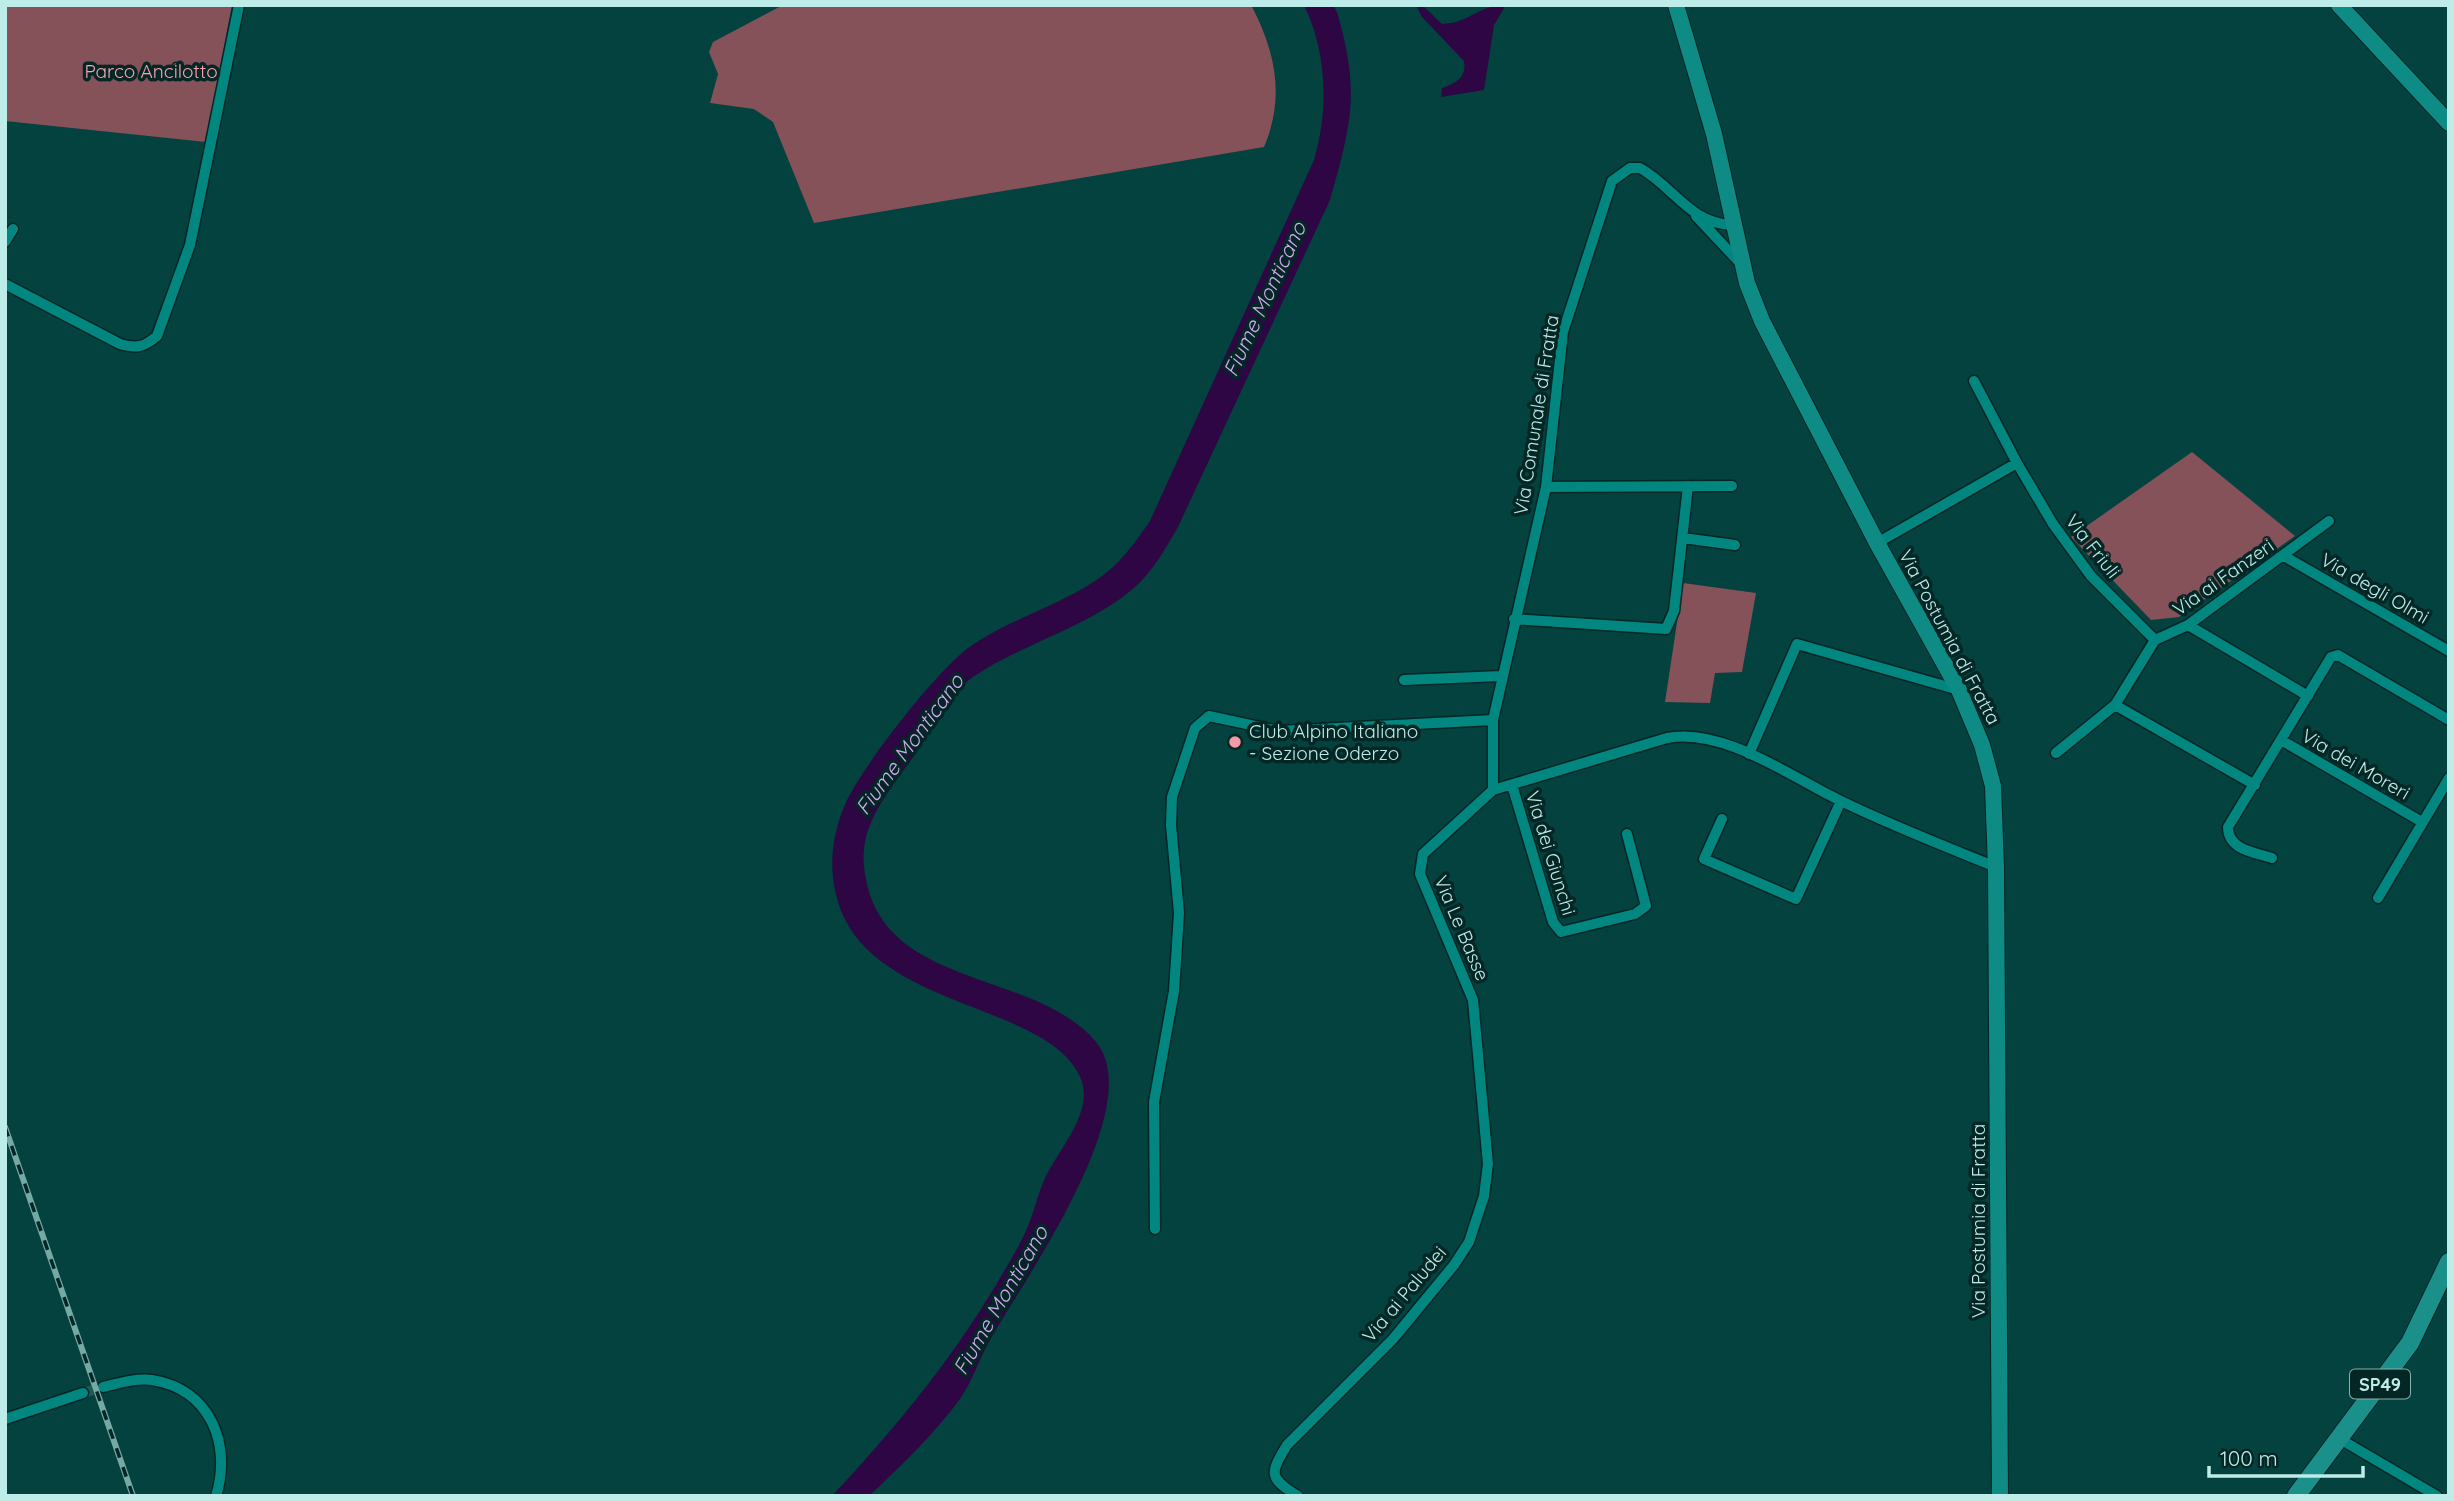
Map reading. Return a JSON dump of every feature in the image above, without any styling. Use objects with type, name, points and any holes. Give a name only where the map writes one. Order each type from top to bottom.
[{"type":"main road","name":"Via Postumia di Fratta","points":[[1676,5],[1714,134],[1741,264],[1762,321],[1877,543],[1959,690],[1982,744],[1993,786],[1996,867],[2000,1496]]},
{"type":"main road","points":[[2339,5],[2449,122]]},
{"type":"main road","name":"SP49","points":[[2296,1496],[2410,1343],[2449,1262]]},
{"type":"street","points":[[5,284],[120,344],[136,349],[146,345],[157,335],[190,245],[239,5]]},
{"type":"street","name":"Via Comunale di Fratta","points":[[1493,720],[1546,487],[1563,332],[1612,181],[1620,173],[1640,168],[1694,214],[1732,225]]},
{"type":"street","points":[[1694,214],[1741,264]]},
{"type":"street","points":[[5,242],[13,229]]},
{"type":"street","name":"Via Friuli","points":[[1974,381],[2053,524],[2091,576],[2155,640]]},
{"type":"street","points":[[1877,543],[2017,463]]},
{"type":"street","points":[[1514,619],[1667,629],[1674,611],[1688,486]]},
{"type":"street","points":[[1546,487],[1732,486]]},
{"type":"street","name":"Via ai Fanzeri","points":[[2155,640],[2188,625],[2329,522]]},
{"type":"street","points":[[1683,538],[1735,545]]},
{"type":"street","name":"Via degli Olmi","points":[[2284,556],[2449,652]]},
{"type":"street","points":[[2188,625],[2308,696]]},
{"type":"street","points":[[2056,753],[2115,705],[2155,640]]},
{"type":"street","points":[[1749,754],[1797,643],[1959,690]]},
{"type":"street","points":[[2281,740],[2331,657],[2338,655],[2449,720]]},
{"type":"street","points":[[1404,680],[1501,676]]},
{"type":"street","points":[[2115,705],[2255,785]]},
{"type":"street","points":[[1155,1229],[1154,1102],[1174,991],[1179,913],[1171,808],[1195,728],[1209,716],[1217,715],[1261,729],[1279,731],[1493,720],[1493,790]]},
{"type":"street","name":"Via Le Basse","points":[[1479,1068],[1478,1024],[1474,1000],[1425,888],[1420,861],[1458,819],[1493,790],[1678,736],[1691,736],[1749,754],[1841,801],[1996,867]]},
{"type":"street","name":"Via dei Moreri","points":[[2272,858],[2232,844],[2228,838],[2228,827],[2281,740],[2422,822]]},
{"type":"street","points":[[2378,898],[2449,778]]},
{"type":"street","name":"Via dei Giunchi","points":[[1512,785],[1555,928],[1561,932],[1636,914],[1646,906],[1627,834]]},
{"type":"street","points":[[1722,819],[1704,859],[1796,899],[1841,801]]},
{"type":"street","name":"Via ai Paludei","points":[[1298,1496],[1277,1482],[1274,1476],[1276,1463],[1287,1445],[1392,1339],[1454,1265],[1469,1242],[1487,1178],[1479,1068]]},
{"type":"street","points":[[103,1387],[149,1379],[169,1384],[203,1406],[219,1433],[222,1451],[222,1470],[216,1496]]},
{"type":"street","points":[[5,1419],[83,1393]]},
{"type":"street","points":[[2340,1439],[2437,1496]]},
{"type":"green space","name":"Parco Ancilotto","points":[[5,5],[232,5],[206,142],[5,121]]},
{"type":"green space","points":[[783,5],[1251,5],[1267,40],[1275,75],[1276,93],[1270,129],[1264,147],[814,223],[773,122],[754,109],[710,103],[718,74],[709,52],[713,42]]},
{"type":"green space","points":[[2192,452],[2295,536],[2179,617],[2151,620],[2071,537]]},
{"type":"green space","points":[[1683,583],[1756,593],[1742,672],[1715,673],[1710,703],[1665,702]]},
{"type":"water","name":"Fiume Monticano","points":[[1304,5],[1333,5],[1337,12],[1349,64],[1351,86],[1344,149],[1330,200],[1177,529],[1149,572],[1127,594],[1085,620],[993,665],[963,685],[947,703],[885,797],[868,830],[864,865],[868,888],[883,920],[906,944],[936,962],[1040,1002],[1071,1019],[1096,1042],[1108,1071],[1106,1107],[1094,1149],[1075,1193],[1052,1237],[990,1340],[960,1399],[928,1437],[869,1496],[832,1496],[920,1395],[978,1314],[1025,1233],[1046,1176],[1074,1129],[1083,1104],[1084,1091],[1081,1079],[1063,1054],[1035,1035],[923,986],[887,966],[858,940],[839,905],[833,880],[832,856],[840,819],[852,791],[881,747],[953,661],[984,638],[1097,580],[1122,557],[1150,521],[1314,160],[1322,121],[1323,81],[1317,42]]},
{"type":"water","points":[[1416,5],[1422,5],[1442,24],[1460,21],[1488,8],[1506,5],[1494,25],[1484,90],[1441,97],[1442,88],[1462,76],[1464,61],[1422,17]]},
{"type":"tunnel","points":[[83,1393],[103,1387]]},
{"type":"railway","points":[[5,1127],[133,1496]]},
{"type":"place","name":"Club Alpino Italiano - Sezione Oderzo","points":[[1235,742]]}]
